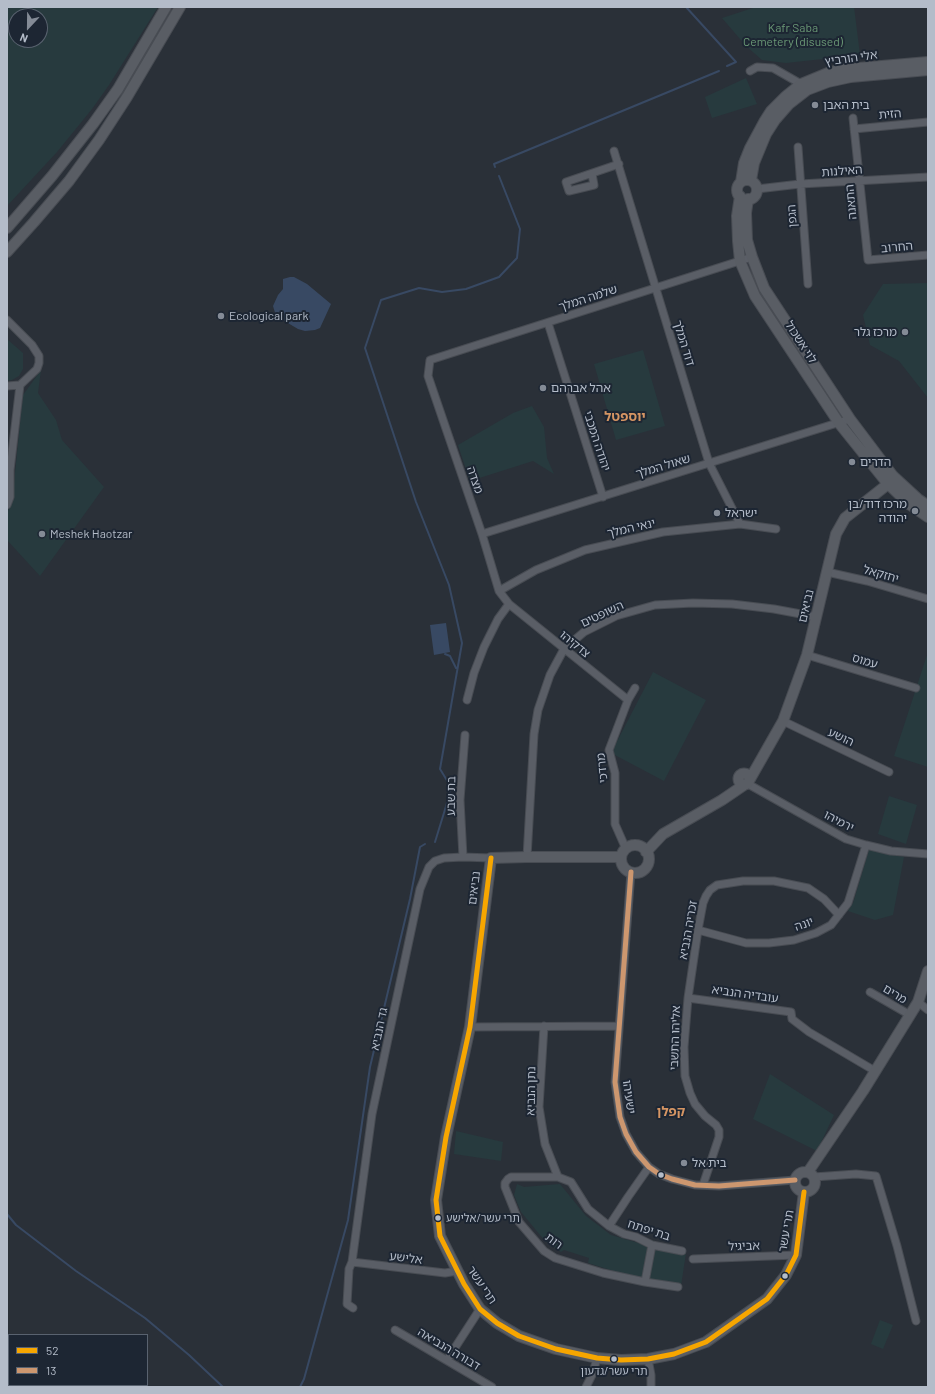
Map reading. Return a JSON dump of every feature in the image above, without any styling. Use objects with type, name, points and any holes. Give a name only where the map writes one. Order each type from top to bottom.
[{"type":"street","points":[[7,228],[52,176],[118,89],[166,7]]},
{"type":"street","points":[[7,252],[68,181],[99,140],[127,97],[180,7]]},
{"type":"street","name":"אלי הורביץ","points":[[746,181],[744,164],[750,148],[770,111],[784,97],[801,84],[830,72],[847,69],[928,62]]},
{"type":"street","points":[[750,71],[757,67],[773,68],[801,84]]},
{"type":"street","name":"אלי הורביץ","points":[[746,181],[766,134],[775,120],[789,104],[806,90],[828,82],[851,77],[928,70]]},
{"type":"street","name":"התאנה","points":[[853,118],[868,260]]},
{"type":"street","name":"הזית","points":[[854,129],[928,122]]},
{"type":"street","name":"הגפן","points":[[798,147],[808,284]]},
{"type":"street","name":"דוד המלך","points":[[614,151],[710,463],[740,524]]},
{"type":"street","points":[[592,174],[619,164]]},
{"type":"street","name":"האילנות","points":[[757,189],[800,184],[928,177]]},
{"type":"street","points":[[746,181],[755,184],[757,189],[755,195],[744,198],[738,193],[738,187],[746,181]]},
{"type":"street","name":"לוי אשכול","points":[[744,198],[747,240],[764,288],[890,480]]},
{"type":"street","name":"לוי אשכול","points":[[744,198],[737,216],[740,261],[755,296],[839,423],[890,480]]},
{"type":"street","name":"החרוב","points":[[868,260],[928,255]]},
{"type":"street","name":"שלמה המלך","points":[[430,360],[752,257]]},
{"type":"street","points":[[7,320],[32,345],[39,356],[37,369],[20,385],[7,386]]},
{"type":"street","name":"יהודה המכבי","points":[[548,323],[603,497]]},
{"type":"street","name":"מצדה","points":[[430,360],[428,376],[482,534],[499,591],[509,604]]},
{"type":"street","points":[[7,505],[10,497],[10,470],[20,385]]},
{"type":"street","points":[[7,386],[19,396]]},
{"type":"street","name":"שאול המלך","points":[[482,534],[850,419]]},
{"type":"street","points":[[890,480],[904,487],[928,506]]},
{"type":"street","points":[[890,480],[909,504],[928,517]]},
{"type":"street","name":"נביאים","points":[[646,852],[663,834],[722,800],[744,780],[762,756],[783,722],[807,655],[836,534],[845,518],[890,480]]},
{"type":"street","name":"ינאי המלך","points":[[499,591],[536,570],[585,550],[663,532],[740,524],[776,528]]},
{"type":"street","name":"יחזקאל","points":[[827,572],[867,581],[928,599]]},
{"type":"street","name":"השופטים","points":[[527,857],[534,734],[538,710],[550,675],[564,649],[584,632],[616,616],[655,605],[693,603],[732,604],[774,609],[817,617]]},
{"type":"street","points":[[468,700],[474,673],[484,646],[498,619],[509,604]]},
{"type":"street","name":"צדקיהו","points":[[509,604],[628,700]]},
{"type":"street","name":"עמוס","points":[[807,655],[916,688]]},
{"type":"street","name":"מרדכי","points":[[624,853],[615,824],[615,773],[610,750],[628,700],[635,688]]},
{"type":"street","name":"הושע","points":[[783,722],[889,772]]},
{"type":"street","name":"בת שבע","points":[[463,857],[460,800],[465,735]]},
{"type":"street","name":"ירמיהו","points":[[744,780],[846,839],[891,851],[928,854]]},
{"type":"street","name":"יונה","points":[[698,930],[746,943],[769,943],[794,940],[816,933],[831,925],[848,903],[866,845]]},
{"type":"street","points":[[633,846],[642,847],[646,852],[649,857],[644,869],[635,873],[624,867],[622,863],[624,853],[633,846]]},
{"type":"street","name":"נביאים","points":[[470,1027],[491,858],[624,853]]},
{"type":"street","name":"גד הנביא","points":[[352,1262],[372,1114],[420,889],[429,867],[435,861],[444,858],[491,858]]},
{"type":"street","name":"ישעיהו","points":[[631,872],[618,1026],[615,1082],[620,1117],[626,1134],[636,1152],[649,1167],[659,1174],[672,1179],[695,1185],[719,1186],[795,1180]]},
{"type":"street","name":"זכריה הנביא","points":[[688,998],[703,903],[710,890],[717,885],[743,881],[774,881],[808,888],[824,899],[839,915]]},
{"type":"street","points":[[811,1174],[918,1002],[928,971]]},
{"type":"street","name":"מרים","points":[[870,992],[910,1015]]},
{"type":"street","name":"עובדיה הנביא","points":[[688,998],[791,1012],[792,1019],[809,1032],[875,1071]]},
{"type":"street","name":"אליהו התשבי","points":[[688,998],[684,1047],[685,1076],[695,1104],[719,1130],[719,1136],[703,1185]]},
{"type":"street","points":[[918,1002],[928,1010]]},
{"type":"street","name":"נתן הנביא","points":[[544,1026],[539,1107],[544,1144],[558,1177]]},
{"type":"street","points":[[470,1027],[618,1026]]},
{"type":"street","name":"תרי עשר","points":[[470,1027],[446,1137],[436,1200],[440,1236],[457,1271],[480,1309],[497,1323],[519,1336],[556,1349],[597,1358],[622,1360],[648,1359],[674,1354],[706,1342],[767,1299],[786,1275],[796,1255],[804,1192]]},
{"type":"street","name":"בת יפתח","points":[[609,1226],[649,1167]]},
{"type":"street","points":[[811,1174],[815,1180],[814,1187],[804,1192],[797,1187],[795,1180],[801,1173],[876,1176],[897,1246],[916,1321]]},
{"type":"street","name":"רות","points":[[558,1177],[511,1177],[505,1183],[505,1187],[519,1222],[544,1251],[555,1258],[603,1273],[678,1287]]},
{"type":"street","name":"בת יפתח","points":[[558,1177],[571,1182],[588,1209],[609,1226],[624,1234],[636,1237],[652,1245],[682,1251]]},
{"type":"street","points":[[645,1282],[652,1245]]},
{"type":"street","name":"אביגיל","points":[[693,1259],[796,1255]]},
{"type":"street","points":[[352,1262],[349,1269],[347,1304],[353,1308]]},
{"type":"street","name":"אלישע","points":[[352,1262],[446,1273],[457,1271]]},
{"type":"street","points":[[447,1360],[480,1309]]},
{"type":"street","name":"דבורה הנביאה","points":[[395,1330],[492,1387]]},
{"type":"street","points":[[586,1387],[593,1373],[597,1358]]},
{"type":"street","points":[[648,1359],[651,1375],[651,1387]]},
{"type":"green space","points":[[7,7],[158,7],[109,85],[92,109],[57,152],[7,206]]},
{"type":"green space","name":"Kafr Saba Cemetery (disused)","points":[[756,7],[854,7],[860,55],[786,63],[762,60],[746,46],[722,18]]},
{"type":"green space","points":[[746,78],[757,104],[712,118],[705,97]]},
{"type":"green space","points":[[928,283],[928,398],[899,361],[870,345],[863,315],[883,284]]},
{"type":"green space","points":[[7,339],[23,353],[23,369],[19,376],[7,381]]},
{"type":"green space","points":[[643,350],[665,426],[616,440],[594,364]]},
{"type":"green space","points":[[41,370],[38,393],[56,420],[62,440],[104,487],[40,576],[7,540],[7,513],[12,502],[23,395]]},
{"type":"green space","points":[[532,406],[544,427],[547,458],[554,474],[533,461],[470,481],[458,445],[513,413]]},
{"type":"green space","points":[[928,652],[928,767],[894,756]]},
{"type":"green space","points":[[653,672],[706,700],[664,781],[611,753]]},
{"type":"green space","points":[[889,796],[917,805],[906,844],[878,834]]},
{"type":"green space","points":[[869,850],[904,857],[893,915],[875,920],[848,911],[853,903]]},
{"type":"green space","points":[[770,1074],[834,1115],[817,1151],[753,1119]]},
{"type":"green space","points":[[456,1131],[503,1142],[501,1161],[454,1154]]},
{"type":"green space","points":[[517,1184],[524,1187],[560,1184],[586,1216],[611,1235],[649,1246],[686,1253],[681,1286],[633,1277],[588,1263],[589,1258],[564,1250],[561,1252],[545,1241],[521,1212],[514,1195]]},
{"type":"green space","points":[[880,1320],[893,1325],[883,1349],[871,1344]]},
{"type":"water","points":[[294,277],[307,284],[331,304],[320,328],[305,331],[298,329],[276,316],[273,306],[278,295],[283,289],[283,279]]},
{"type":"water","points":[[446,623],[450,652],[434,655],[430,625]]},
{"type":"waterway","points":[[686,7],[736,62],[727,66]]},
{"type":"waterway","points":[[495,167],[494,164],[719,71]]},
{"type":"waterway","points":[[435,842],[451,787],[440,769],[462,643],[449,585],[416,502],[365,348],[381,300],[419,288],[442,292],[466,289],[499,277],[517,258],[520,229],[499,176]]},
{"type":"waterway","points":[[445,654],[450,656],[456,668]]},
{"type":"waterway","points":[[300,1387],[304,1379],[348,1220],[370,1067],[410,899],[420,847],[425,844]]},
{"type":"waterway","points":[[7,1214],[16,1225],[76,1271],[145,1318],[189,1355],[223,1387]]},
{"type":"transit line","name":"52","points":[[491,858],[470,1027],[446,1137],[436,1200],[440,1236],[464,1284],[480,1309],[497,1323],[519,1336],[556,1349],[597,1358],[621,1360],[648,1359],[674,1354],[706,1342],[767,1299],[786,1275],[796,1255],[804,1192]]},
{"type":"transit line","name":"13","points":[[631,872],[615,1082],[620,1117],[626,1134],[636,1152],[649,1167],[659,1174],[672,1179],[695,1185],[719,1186],[795,1180]]},
{"type":"place","name":"בית האבן","points":[[815,105]]},
{"type":"place","name":"Ecological park","points":[[221,316]]},
{"type":"place","name":"מרכז גלר","points":[[905,332]]},
{"type":"place","name":"אהל אברהם","points":[[543,388]]},
{"type":"place","name":"הדרים","points":[[852,462]]},
{"type":"place","name":"מרכז דוד/בן יהודה","points":[[915,511]]},
{"type":"place","name":"ישראל","points":[[717,513]]},
{"type":"place","name":"Meshek Haotzar","points":[[42,534]]},
{"type":"place","name":"בית אל","points":[[684,1163]]},
{"type":"place","name":"תרי עשר/אלישע","points":[[438,1218]]},
{"type":"place","name":"תרי עשר/גדעון","points":[[614,1359]]},
{"type":"district","name":"יוספטל","points":[[625,417]]},
{"type":"district","name":"קפלן","points":[[671,1112]]}]
